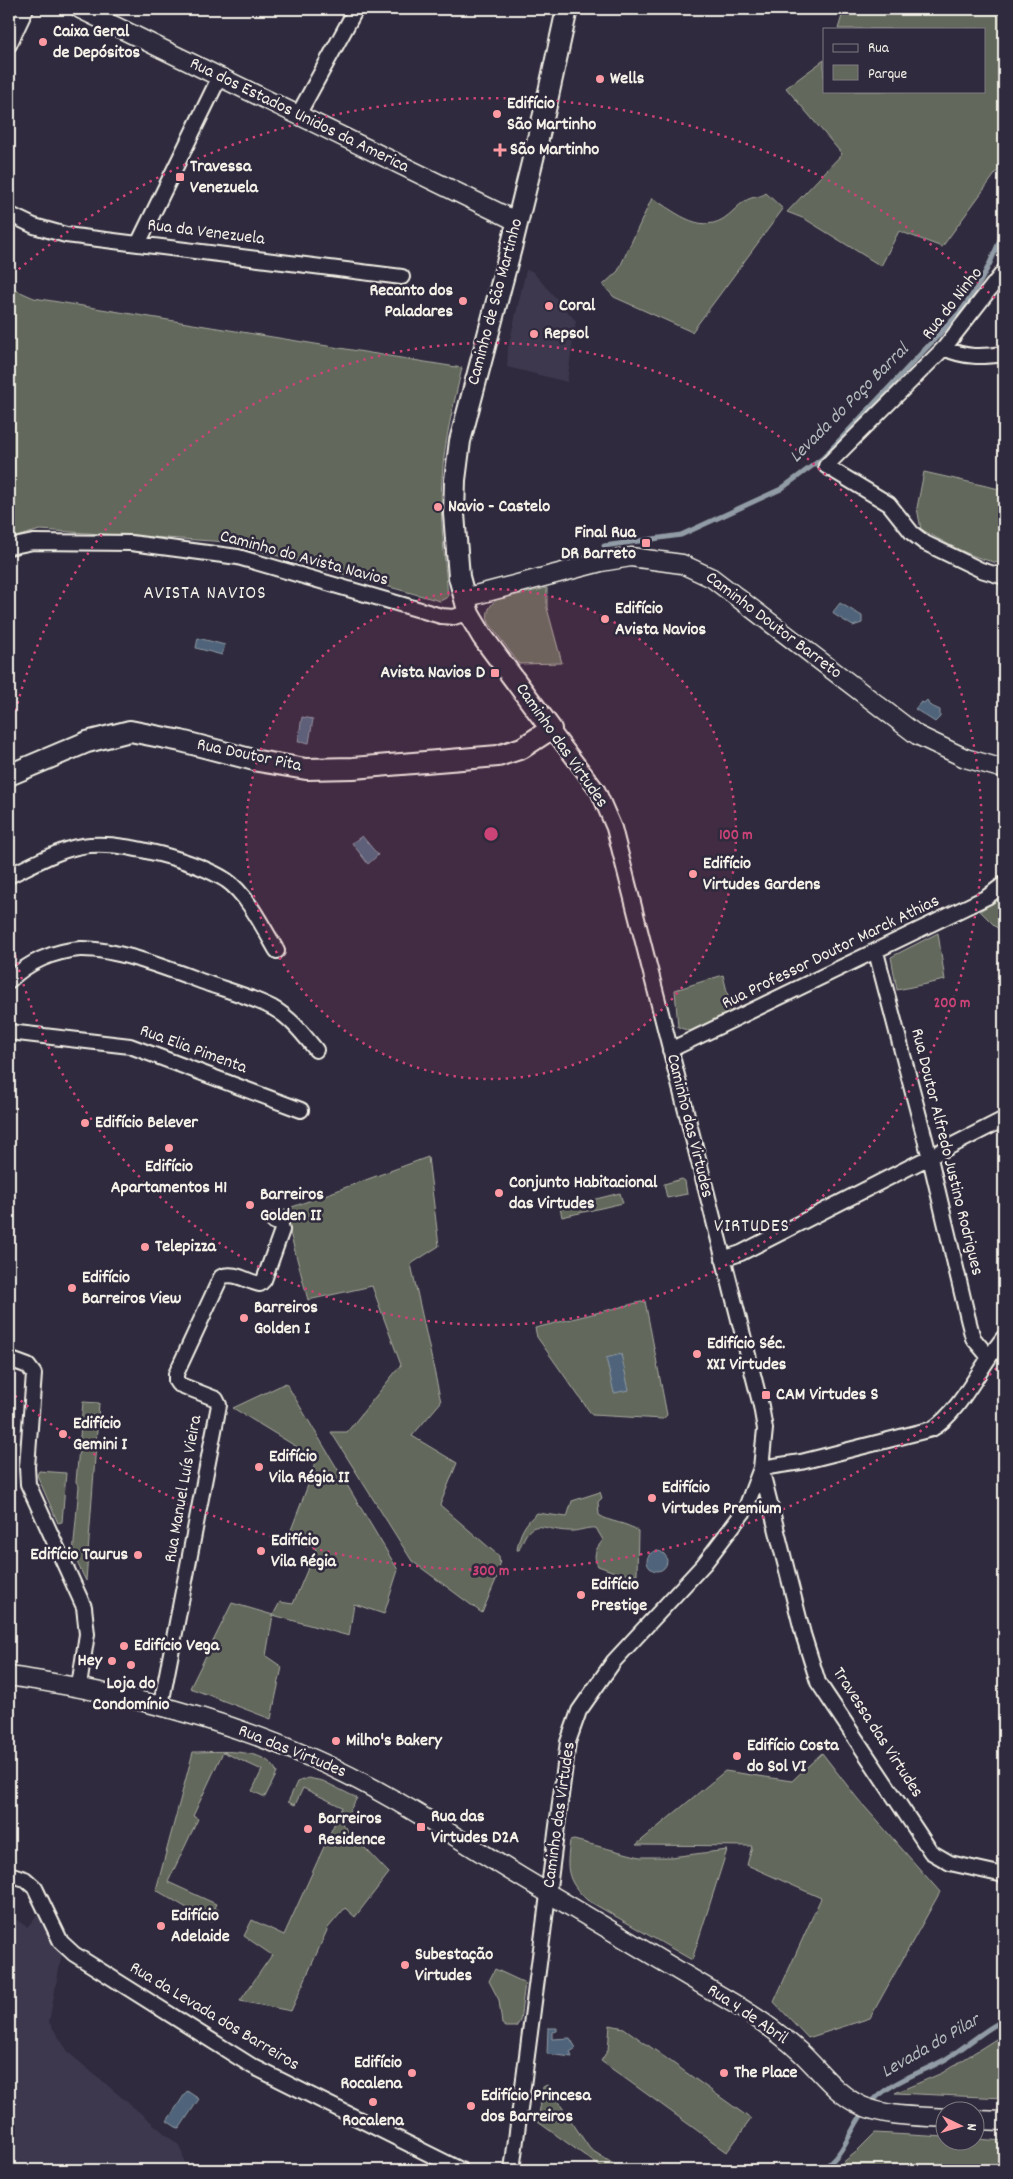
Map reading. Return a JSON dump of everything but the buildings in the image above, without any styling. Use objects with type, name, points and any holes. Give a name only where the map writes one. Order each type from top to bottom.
[{"type":"main road","name":"Caminho de São Martinho","points":[[466,605],[456,553],[454,514],[456,461],[481,358],[518,222],[566,9]]},
{"type":"main road","name":"Caminho das Virtudes","points":[[466,605],[482,636],[551,729]]},
{"type":"main road","name":"Rua Doutor Pita","points":[[9,775],[86,742],[130,731],[181,741],[258,761],[306,770],[498,756],[522,748],[551,729]]},
{"type":"street","points":[[9,45],[26,9]]},
{"type":"street","name":"Rua dos Estados Unidos da America","points":[[80,9],[518,222]]},
{"type":"street","points":[[298,116],[356,9]]},
{"type":"street","points":[[138,244],[219,78]]},
{"type":"street","name":"Rua da Venezuela","points":[[9,214],[34,226],[66,235],[402,277]]},
{"type":"street","name":"Rua do Ninho","points":[[1004,271],[944,348],[826,466],[889,504],[912,533],[925,543],[981,570],[1004,577]]},
{"type":"street","points":[[944,348],[972,358],[1004,354]]},
{"type":"street","name":"Caminho do Avista Navios","points":[[9,547],[41,542],[131,543],[238,557],[441,616],[454,617],[466,605]]},
{"type":"street","name":"Caminho Doutor Barreto","points":[[466,605],[619,558],[646,557],[682,564],[712,578],[917,735],[958,756],[1004,769]]},
{"type":"street","name":"Caminho das Virtudes","points":[[512,2170],[568,1742],[579,1711],[614,1660],[704,1564],[745,1510],[761,1468],[764,1429],[761,1406],[610,815],[598,791],[551,729]]},
{"type":"street","points":[[9,876],[64,852],[90,845],[132,848],[170,856],[226,880],[251,907],[277,951]]},
{"type":"street","name":"Rua Professor Doutor Marck Athias","points":[[670,1050],[987,897],[1004,884]]},
{"type":"street","points":[[9,981],[32,963],[56,953],[82,949],[108,953],[145,962],[254,1000],[274,1009],[289,1020],[316,1050]]},
{"type":"street","name":"Rua Doutor Alfredo Justino Rodrigues","points":[[876,952],[930,1158],[973,1338],[988,1356]]},
{"type":"street","name":"Rua Elia Pimenta","points":[[9,1032],[130,1046],[300,1110]]},
{"type":"street","points":[[723,1259],[741,1253],[1004,1120]]},
{"type":"street","name":"Rua Manuel Luís Vieira","points":[[161,1705],[219,1405],[216,1400],[178,1384],[176,1374],[221,1277],[227,1274],[234,1275],[260,1284],[264,1280],[282,1230],[281,1225],[273,1221]]},
{"type":"street","points":[[761,1468],[801,1462],[932,1429],[946,1420],[988,1356],[1004,1337]]},
{"type":"street","points":[[9,1359],[28,1366],[34,1374],[26,1474],[28,1484],[84,1607],[87,1634],[79,1686]]},
{"type":"street","name":"Travessa das Virtudes","points":[[761,1468],[803,1634],[818,1682],[931,1852],[950,1863],[1004,1874]]},
{"type":"street","name":"Rua das Virtudes","points":[[9,1676],[79,1686],[161,1705],[273,1742],[355,1778],[410,1808],[549,1894]]},
{"type":"street","name":"Rua da Levada dos Barreiros","points":[[9,1874],[25,1879],[36,1888],[61,1942],[74,1954],[252,2066],[461,2170]]},
{"type":"street","name":"Rua 4 de Abril","points":[[549,1894],[769,2027],[800,2052],[836,2090],[848,2099],[874,2110],[899,2115],[936,2117]]},
{"type":"street","points":[[986,2120],[1004,2121]]},
{"type":"shaded area","points":[[526,270],[532,271],[576,321],[567,382],[507,367],[508,348]]},
{"type":"shaded area","points":[[39,1913],[63,1949],[49,2022],[69,2053],[181,2147],[186,2170],[9,2170],[9,1928],[17,1920],[27,1927]]},
{"type":"green space","points":[[844,9],[1004,9],[1004,168],[1001,166],[942,247],[899,231],[881,266],[805,219],[787,212],[842,154],[786,88],[823,61],[823,92],[986,92],[986,28],[838,28]]},
{"type":"green space","points":[[766,193],[783,209],[692,332],[614,297],[603,285],[618,271],[652,198],[686,219],[704,224],[714,223],[723,219],[745,201]]},
{"type":"green space","points":[[9,287],[34,298],[462,368],[447,436],[441,493],[448,597],[440,601],[228,542],[40,530],[9,539]]},
{"type":"green space","points":[[924,472],[1004,490],[1004,564],[972,555],[951,546],[921,529],[917,508]]},
{"type":"green space","points":[[547,588],[547,608],[562,663],[519,664],[489,623],[488,610],[496,600]]},
{"type":"green space","points":[[999,899],[1004,904],[1004,981],[1001,932],[980,911]]},
{"type":"green space","points":[[938,933],[945,980],[897,990],[891,957]]},
{"type":"green space","points":[[723,975],[732,1012],[692,1032],[678,1027],[675,990]]},
{"type":"green space","points":[[428,1157],[439,1246],[411,1264],[441,1402],[412,1436],[457,1463],[440,1505],[499,1556],[500,1570],[482,1613],[412,1561],[331,1432],[347,1432],[401,1365],[372,1286],[308,1300],[284,1210]]},
{"type":"green space","points":[[682,1179],[685,1181],[687,1194],[667,1198],[664,1184]]},
{"type":"green space","points":[[620,1193],[623,1203],[562,1217],[560,1208]]},
{"type":"green space","points":[[645,1301],[667,1415],[663,1419],[592,1415],[537,1337],[535,1328]]},
{"type":"green space","points":[[286,1383],[398,1570],[384,1614],[354,1604],[349,1636],[273,1615],[280,1602],[293,1604],[316,1549],[291,1530],[313,1472],[315,1458],[233,1408]]},
{"type":"green space","points":[[83,1402],[99,1403],[86,1581],[73,1554],[79,1486],[76,1482]]},
{"type":"green space","points":[[39,1471],[66,1473],[62,1522],[58,1523],[37,1475]]},
{"type":"green space","points":[[600,1492],[602,1498],[598,1502],[599,1515],[638,1531],[637,1574],[620,1574],[598,1566],[595,1559],[596,1552],[603,1540],[596,1528],[572,1531],[544,1527],[533,1528],[528,1532],[519,1550],[517,1550],[523,1529],[537,1513],[567,1517],[572,1501]]},
{"type":"green space","points":[[232,1603],[273,1615],[266,1656],[282,1667],[271,1719],[190,1688]]},
{"type":"green space","points":[[193,1752],[223,1752],[193,1816],[198,1819],[168,1882],[216,1904],[214,1908],[219,1910],[211,1922],[156,1890]]},
{"type":"green space","points":[[223,1752],[253,1754],[272,1764],[277,1773],[265,1797],[252,1791],[262,1770]]},
{"type":"green space","points":[[822,1753],[857,1798],[940,1892],[870,2018],[808,2038],[774,2002],[821,1898],[747,1865],[752,1846],[636,1845],[725,1771],[792,1781]]},
{"type":"green space","points":[[308,1778],[323,1781],[357,1798],[342,1824],[389,1873],[355,1917],[345,1908],[328,1928],[291,2011],[240,2001],[272,1955],[244,1936],[252,1920],[284,1935],[342,1807],[303,1788],[295,1805],[288,1802],[297,1782]]},
{"type":"green space","points":[[574,1840],[640,1857],[671,1857],[727,1850],[692,1960],[587,1900],[580,1893],[571,1880],[568,1867],[570,1841]]},
{"type":"green space","points":[[495,1969],[525,1983],[520,2021],[516,2027],[506,2027],[502,2024],[499,2000],[489,1981]]},
{"type":"green space","points":[[610,2025],[624,2028],[751,2119],[727,2152],[601,2061],[608,2050]]},
{"type":"green space","points":[[1004,2034],[1004,2098],[895,2093],[942,2073]]},
{"type":"green space","points":[[547,2085],[590,2149],[623,2170],[605,2170],[538,2122],[543,2087]]},
{"type":"green space","points":[[875,2133],[936,2136],[936,2152],[986,2152],[986,2140],[1004,2141],[1004,2170],[833,2170],[855,2153]]},
{"type":"water","points":[[840,603],[862,616],[862,623],[853,626],[835,615],[833,612]]},
{"type":"water","points":[[198,638],[225,645],[222,655],[196,648]]},
{"type":"water","points":[[927,700],[929,705],[940,710],[940,717],[935,722],[915,709],[921,702],[924,703]]},
{"type":"water","points":[[302,717],[313,719],[309,743],[298,742]]},
{"type":"water","points":[[362,836],[378,855],[368,864],[352,843]]},
{"type":"water","points":[[621,1354],[629,1390],[614,1393],[606,1358]]},
{"type":"water","points":[[657,1551],[664,1554],[667,1561],[664,1568],[657,1571],[650,1568],[647,1561],[650,1554]]},
{"type":"water","points":[[548,2028],[557,2028],[557,2031],[552,2032],[552,2039],[570,2038],[576,2048],[570,2052],[572,2057],[547,2054]]},
{"type":"water","points":[[187,2091],[199,2099],[179,2129],[167,2121]]},
{"type":"waterway","name":"Levada do Poço Barral","points":[[604,546],[681,535],[781,489],[823,458],[961,311],[986,271],[1004,228]]},
{"type":"waterway","name":"Levada do Pilar","points":[[820,2170],[836,2157],[862,2114],[876,2098],[904,2079],[946,2059],[1004,2020]]},
{"type":"place","name":"Caixa Geral de Depósitos","points":[[43,42]]},
{"type":"place","name":"Wells","points":[[600,79]]},
{"type":"place","name":"Edifício São Martinho","points":[[497,114]]},
{"type":"place","name":"São Martinho","points":[[500,150]]},
{"type":"place","name":"Travessa Venezuela","points":[[180,177]]},
{"type":"place","name":"Recanto dos Paladares","points":[[463,301]]},
{"type":"place","name":"Coral","points":[[549,306]]},
{"type":"place","name":"Repsol","points":[[534,334]]},
{"type":"place","name":"Navio - Castelo","points":[[438,507]]},
{"type":"place","name":"Final Rua DR Barreto","points":[[646,543]]},
{"type":"place","name":"Edifício Avista Navios","points":[[605,619]]},
{"type":"place","name":"Avista Navios D","points":[[495,673]]},
{"type":"place","name":"Edifício Virtudes Gardens","points":[[693,874]]},
{"type":"place","name":"Edifício Belever","points":[[85,1123]]},
{"type":"place","name":"Edifício Apartamentos H1","points":[[169,1148]]},
{"type":"place","name":"Conjunto Habitacional das Virtudes","points":[[499,1193]]},
{"type":"place","name":"Barreiros Golden II","points":[[250,1205]]},
{"type":"place","name":"Telepizza","points":[[145,1247]]},
{"type":"place","name":"Edifício Barreiros View","points":[[72,1288]]},
{"type":"place","name":"Barreiros Golden I","points":[[244,1318]]},
{"type":"place","name":"Edifício Séc. XXI Virtudes","points":[[697,1354]]},
{"type":"place","name":"CAM Virtudes S","points":[[766,1395]]},
{"type":"place","name":"Edifício Gemini I","points":[[63,1434]]},
{"type":"place","name":"Edifício Vila Régia II","points":[[259,1467]]},
{"type":"place","name":"Edifício Virtudes Premium","points":[[652,1498]]},
{"type":"place","name":"Edifício Vila Régia","points":[[261,1551]]},
{"type":"place","name":"Edifício Taurus","points":[[138,1555]]},
{"type":"place","name":"Edifício Prestige","points":[[581,1595]]},
{"type":"place","name":"Edifício Vega","points":[[124,1646]]},
{"type":"place","name":"Hey","points":[[112,1661]]},
{"type":"place","name":"Loja do Condomínio","points":[[131,1665]]},
{"type":"place","name":"Milho's Bakery","points":[[336,1741]]},
{"type":"place","name":"Edifício Costa do Sol VI","points":[[737,1756]]},
{"type":"place","name":"Rua das Virtudes D2A","points":[[421,1827]]},
{"type":"place","name":"Barreiros Residence","points":[[308,1829]]},
{"type":"place","name":"Edifício Adelaide","points":[[161,1926]]},
{"type":"place","name":"Subestação Virtudes","points":[[405,1965]]},
{"type":"place","name":"Edifício Rocalena","points":[[412,2073]]},
{"type":"place","name":"The Place","points":[[724,2073]]},
{"type":"place","name":"Rocalena","points":[[373,2102]]},
{"type":"place","name":"Edifício Princesa dos Barreiros","points":[[471,2106]]},
{"type":"district","name":"AVISTA NAVIOS","points":[[205,594]]},
{"type":"district","name":"VIRTUDES","points":[[752,1227]]}]
